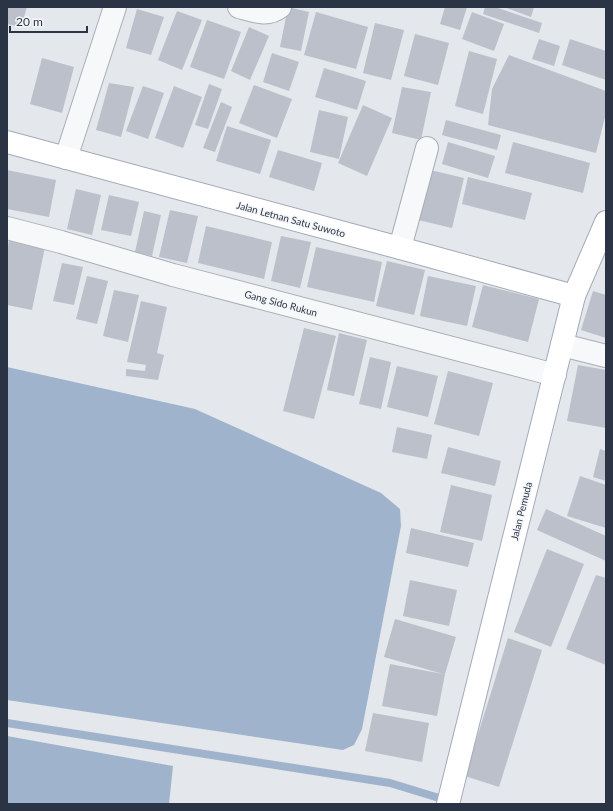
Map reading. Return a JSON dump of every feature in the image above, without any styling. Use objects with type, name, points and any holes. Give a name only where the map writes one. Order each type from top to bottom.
[{"type":"main road","name":"Jalan Letnan Satu Suwoto","points":[[7,142],[574,296]]},
{"type":"main road","name":"Jalan Pemuda","points":[[448,804],[574,296],[606,222]]},
{"type":"street","points":[[66,158],[115,7]]},
{"type":"street","points":[[239,7],[260,12],[273,12],[280,7]]},
{"type":"street","points":[[400,248],[427,148]]},
{"type":"street","name":"Gang Sido Rukun","points":[[7,228],[61,242],[173,275],[555,376]]},
{"type":"street","points":[[562,345],[606,356]]},
{"type":"water","points":[[7,367],[195,409],[381,493],[400,509],[401,526],[362,729],[354,745],[343,750],[7,700]]},
{"type":"water","points":[[7,736],[173,766],[169,804],[7,804]]},
{"type":"building","points":[[7,7],[27,7],[21,27],[7,24]]},
{"type":"building","points":[[288,7],[309,12],[301,51],[280,47]]},
{"type":"building","points":[[445,7],[467,7],[460,30],[440,24]]},
{"type":"building","points":[[485,7],[495,7],[542,23],[539,33],[483,14]]},
{"type":"building","points":[[504,7],[534,7],[531,17]]},
{"type":"building","points":[[137,9],[164,17],[151,55],[126,48]]},
{"type":"building","points":[[177,11],[202,20],[182,70],[158,60]]},
{"type":"building","points":[[316,12],[368,27],[356,69],[304,55]]},
{"type":"building","points":[[472,12],[504,24],[494,51],[462,39]]},
{"type":"building","points":[[207,20],[241,32],[224,79],[190,67]]},
{"type":"building","points":[[375,23],[404,30],[391,80],[363,73]]},
{"type":"building","points":[[249,27],[269,36],[250,80],[231,71]]},
{"type":"building","points":[[415,34],[449,43],[438,85],[404,76]]},
{"type":"building","points":[[539,39],[560,46],[554,66],[532,59]]},
{"type":"building","points":[[570,39],[606,51],[606,80],[562,65]]},
{"type":"building","points":[[469,51],[497,59],[483,114],[455,106]]},
{"type":"building","points":[[272,53],[299,62],[289,91],[263,82]]},
{"type":"building","points":[[509,55],[606,91],[606,113],[596,153],[488,125],[492,89]]},
{"type":"building","points":[[42,58],[74,67],[62,113],[30,104]]},
{"type":"building","points":[[324,68],[366,81],[357,110],[315,97]]},
{"type":"building","points":[[109,83],[134,87],[121,137],[96,130]]},
{"type":"building","points":[[209,84],[222,89],[208,129],[195,125]]},
{"type":"building","points":[[254,85],[292,99],[277,138],[239,123]]},
{"type":"building","points":[[143,86],[164,93],[148,139],[126,131]]},
{"type":"building","points":[[174,86],[202,97],[183,148],[155,138]]},
{"type":"building","points":[[402,87],[431,92],[421,140],[392,133]]},
{"type":"building","points":[[221,102],[232,107],[215,152],[203,148]]},
{"type":"building","points":[[363,105],[392,118],[367,176],[338,163]]},
{"type":"building","points":[[319,110],[348,117],[339,159],[310,152]]},
{"type":"building","points":[[446,120],[501,135],[497,150],[442,135]]},
{"type":"building","points":[[227,126],[271,140],[260,174],[216,161]]},
{"type":"building","points":[[448,142],[495,156],[488,178],[442,164]]},
{"type":"building","points":[[513,142],[590,163],[583,193],[505,173]]},
{"type":"building","points":[[278,150],[322,163],[314,191],[269,177]]},
{"type":"building","points":[[426,169],[464,178],[452,228],[414,219]]},
{"type":"building","points":[[7,170],[56,180],[49,217],[7,209]]},
{"type":"building","points":[[468,177],[532,193],[525,220],[462,204]]},
{"type":"building","points":[[76,189],[101,195],[92,235],[67,229]]},
{"type":"building","points":[[109,195],[139,202],[131,236],[101,230]]},
{"type":"building","points":[[170,210],[198,216],[187,263],[159,257]]},
{"type":"building","points":[[144,211],[161,215],[152,256],[135,252]]},
{"type":"building","points":[[206,226],[272,242],[264,279],[198,263]]},
{"type":"building","points":[[281,236],[311,242],[300,288],[271,281]]},
{"type":"building","points":[[9,240],[45,247],[32,310],[7,305],[7,252]]},
{"type":"building","points":[[316,247],[382,262],[374,302],[307,287]]},
{"type":"building","points":[[387,261],[425,270],[414,315],[376,306]]},
{"type":"building","points":[[62,263],[83,267],[74,305],[53,301]]},
{"type":"building","points":[[87,276],[108,281],[97,324],[76,319]]},
{"type":"building","points":[[428,276],[476,286],[467,326],[420,316]]},
{"type":"building","points":[[483,285],[539,299],[528,342],[472,327]]},
{"type":"building","points":[[114,290],[139,295],[128,342],[103,336]]},
{"type":"building","points":[[593,291],[606,295],[606,338],[581,330]]},
{"type":"building","points":[[141,301],[167,307],[157,353],[164,355],[158,380],[126,376],[126,369],[145,371],[146,365],[127,362]]},
{"type":"building","points":[[304,328],[336,336],[314,419],[283,411]]},
{"type":"building","points":[[339,333],[367,340],[354,396],[327,390]]},
{"type":"building","points":[[370,357],[391,362],[381,409],[359,404]]},
{"type":"building","points":[[578,365],[606,370],[606,428],[567,421]]},
{"type":"building","points":[[397,366],[438,376],[428,417],[387,407]]},
{"type":"building","points":[[448,371],[493,383],[479,436],[434,424]]},
{"type":"building","points":[[397,427],[432,435],[427,459],[392,452]]},
{"type":"building","points":[[448,447],[501,461],[495,486],[441,473]]},
{"type":"building","points":[[600,449],[606,451],[606,481],[593,477]]},
{"type":"building","points":[[580,476],[606,485],[606,528],[567,516]]},
{"type":"building","points":[[451,485],[492,495],[482,541],[440,532]]},
{"type":"building","points":[[546,509],[606,536],[606,561],[537,530]]},
{"type":"building","points":[[411,528],[474,543],[468,567],[406,553]]},
{"type":"building","points":[[547,549],[584,564],[551,647],[514,632]]},
{"type":"building","points":[[596,575],[606,578],[606,665],[566,649]]},
{"type":"building","points":[[410,580],[457,590],[449,626],[403,616]]},
{"type":"building","points":[[395,619],[456,637],[445,674],[437,716],[382,706],[390,664],[443,674],[384,657]]},
{"type":"building","points":[[508,638],[542,650],[499,787],[465,776]]},
{"type":"building","points":[[373,713],[429,723],[422,762],[365,751]]},
{"type":"waterway","points":[[7,723],[390,783],[449,801]]}]
